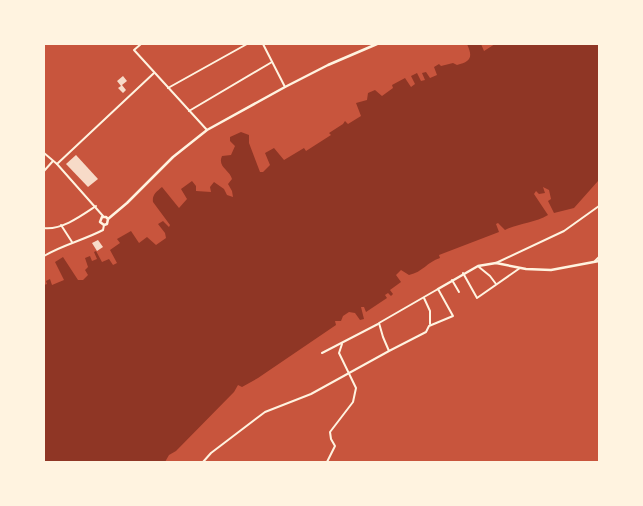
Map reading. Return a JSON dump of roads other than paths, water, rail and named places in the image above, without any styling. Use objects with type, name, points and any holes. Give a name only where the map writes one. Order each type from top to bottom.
[{"type":"main road","points":[[108,219],[101,218],[100,222],[104,225],[107,224],[108,219],[127,204],[173,157],[207,130],[285,87],[371,45],[377,44]]},
{"type":"main road","points":[[438,289],[478,266],[496,263],[520,268],[551,270],[599,259]]},
{"type":"street","points":[[140,44],[134,50],[207,130]]},
{"type":"street","points":[[168,88],[247,44]]},
{"type":"street","points":[[263,44],[285,87]]},
{"type":"street","points":[[189,110],[272,62]]},
{"type":"street","points":[[57,164],[154,73]]},
{"type":"street","points":[[44,153],[57,164],[104,217]]},
{"type":"street","points":[[44,171],[54,161]]},
{"type":"street","points":[[44,228],[51,229],[61,225],[96,206]]},
{"type":"street","points":[[496,263],[564,231],[599,206]]},
{"type":"street","points":[[61,225],[72,242]]},
{"type":"street","points":[[44,256],[72,242],[103,230],[104,225]]},
{"type":"street","points":[[478,266],[496,284]]},
{"type":"street","points":[[463,273],[477,298],[520,268]]},
{"type":"street","points":[[452,280],[459,292]]},
{"type":"street","points":[[203,462],[211,453],[265,412],[311,394],[389,350],[426,332],[430,326],[453,316],[438,289],[342,344],[322,353]]},
{"type":"street","points":[[424,298],[430,311],[430,326]]},
{"type":"street","points":[[379,323],[382,337],[389,350]]},
{"type":"street","points":[[327,462],[335,446],[330,432],[353,402],[356,388],[339,353],[342,344]]}]
